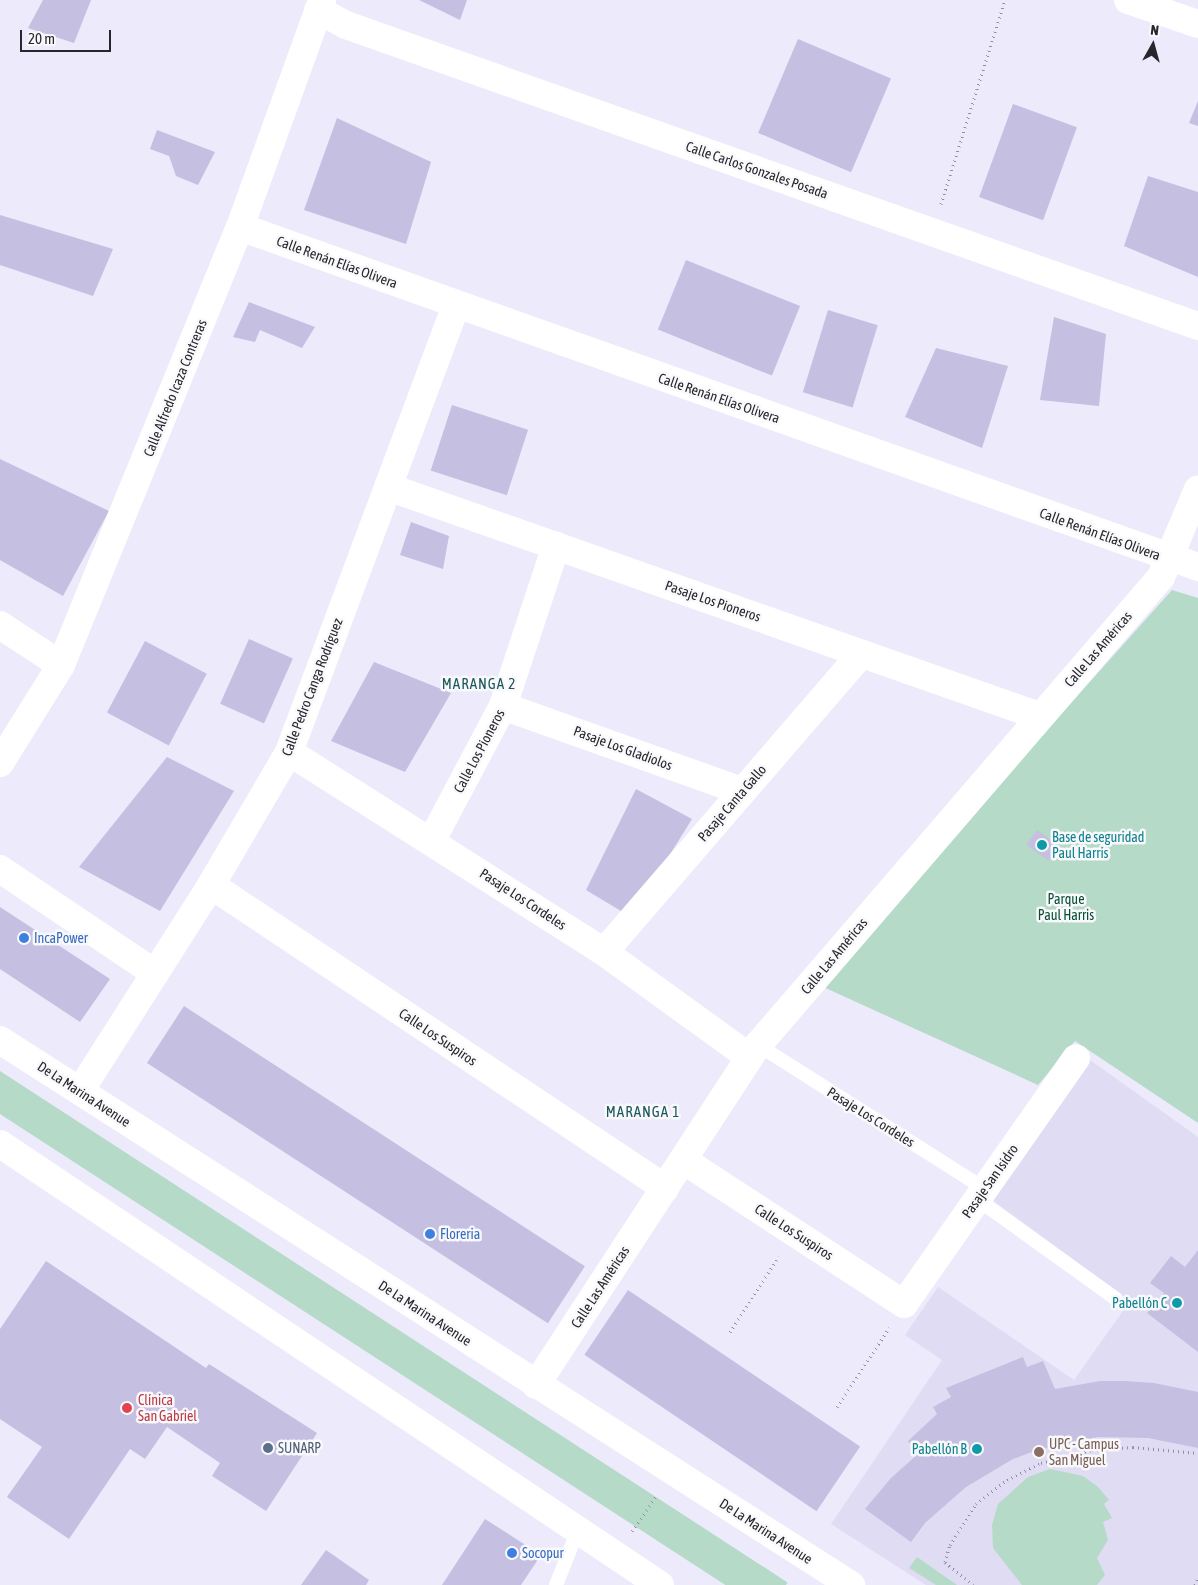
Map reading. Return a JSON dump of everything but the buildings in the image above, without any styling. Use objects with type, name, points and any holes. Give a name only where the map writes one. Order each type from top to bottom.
[{"type":"street","points":[[1128,0],[1198,24]]},
{"type":"street","name":"Calle Carlos Gonzales Posada","points":[[320,5],[346,25],[1198,326]]},
{"type":"street","name":"Calle Alfredo Icaza Contreras","points":[[0,763],[61,665],[240,227],[320,5]]},
{"type":"street","name":"Calle Renán Elías Olivera","points":[[240,227],[1198,567]]},
{"type":"street","name":"Calle Pedro Canga Rodríguez","points":[[80,1091],[211,886],[289,752],[456,305]]},
{"type":"street","name":"Pasaje Los Pioneros","points":[[388,486],[1039,716]]},
{"type":"street","name":"Calle Las Américas","points":[[536,1384],[754,1051],[1039,716],[1161,577],[1171,559],[1198,489]]},
{"type":"street","name":"Calle Los Pioneros","points":[[432,840],[503,706],[556,546]]},
{"type":"street","points":[[0,625],[61,665]]},
{"type":"street","name":"Pasaje Canta Gallo","points":[[604,952],[861,654]]},
{"type":"street","name":"Pasaje Los Gladiolos","points":[[503,706],[742,791]]},
{"type":"street","name":"Pasaje Los Cordeles","points":[[289,752],[432,840],[754,1051]]},
{"type":"street","points":[[0,869],[155,973]]},
{"type":"street","name":"Calle Los Suspiros","points":[[211,886],[665,1188]]},
{"type":"street","name":"De La Marina Avenue","points":[[0,1040],[851,1585]]},
{"type":"street","name":"Pasaje San Isidro","points":[[904,1304],[1076,1058]]},
{"type":"street","points":[[0,1144],[660,1585]]},
{"type":"street","name":"Calle Los Suspiros","points":[[683,1160],[904,1304]]},
{"type":"lane","name":"Pasaje Los Cordeles","points":[[754,1051],[981,1194],[1116,1299]]},
{"type":"lane","points":[[556,1585],[578,1530]]},
{"type":"path","points":[[933,231],[1005,0]]},
{"type":"path","points":[[730,1332],[794,1232]]},
{"type":"path","points":[[837,1407],[904,1304]]},
{"type":"path","points":[[973,1585],[945,1562],[950,1545],[976,1504],[1007,1480],[1068,1454],[1109,1448],[1198,1453]]},
{"type":"path","points":[[616,1556],[672,1471]]},
{"type":"path","points":[[1195,1585],[1198,1576]]},
{"type":"shaded area","name":"UPC - Campus San Miguel","points":[[1090,1060],[1198,1137],[1198,1585],[926,1585],[831,1524],[942,1360],[905,1335],[938,1287],[1074,1380],[1130,1301],[991,1199]]},
{"type":"green space","name":"Parque Paul Harris","points":[[1172,590],[1198,598],[1198,1123],[1075,1041],[1038,1085],[819,985]]},
{"type":"green space","points":[[0,1071],[788,1582],[786,1585],[725,1585],[0,1114]]},
{"type":"green space","points":[[1050,1469],[1083,1476],[1098,1487],[1109,1500],[1104,1504],[1112,1518],[1103,1522],[1108,1540],[1097,1558],[1105,1575],[1097,1585],[1022,1585],[993,1548],[992,1525],[998,1504],[1028,1477]]},
{"type":"green space","points":[[917,1557],[957,1585],[936,1585],[909,1568]]},
{"type":"place","name":"Base de seguridad Paul Harris","points":[[1042,845]]},
{"type":"place","name":"IncaPower","points":[[24,938]]},
{"type":"place","name":"Floreria","points":[[430,1234]]},
{"type":"place","name":"Pabellón C","points":[[1177,1303]]},
{"type":"place","name":"Clínica San Gabriel","points":[[127,1408]]},
{"type":"place","name":"SUNARP","points":[[268,1448]]},
{"type":"place","name":"Pabellón B","points":[[977,1449]]},
{"type":"place","name":"UPC - Campus San Miguel","points":[[1039,1452]]},
{"type":"place","name":"Socopur","points":[[512,1553]]},
{"type":"district","name":"MARANGA 2","points":[[479,684]]},
{"type":"district","name":"MARANGA 1","points":[[643,1112]]}]
